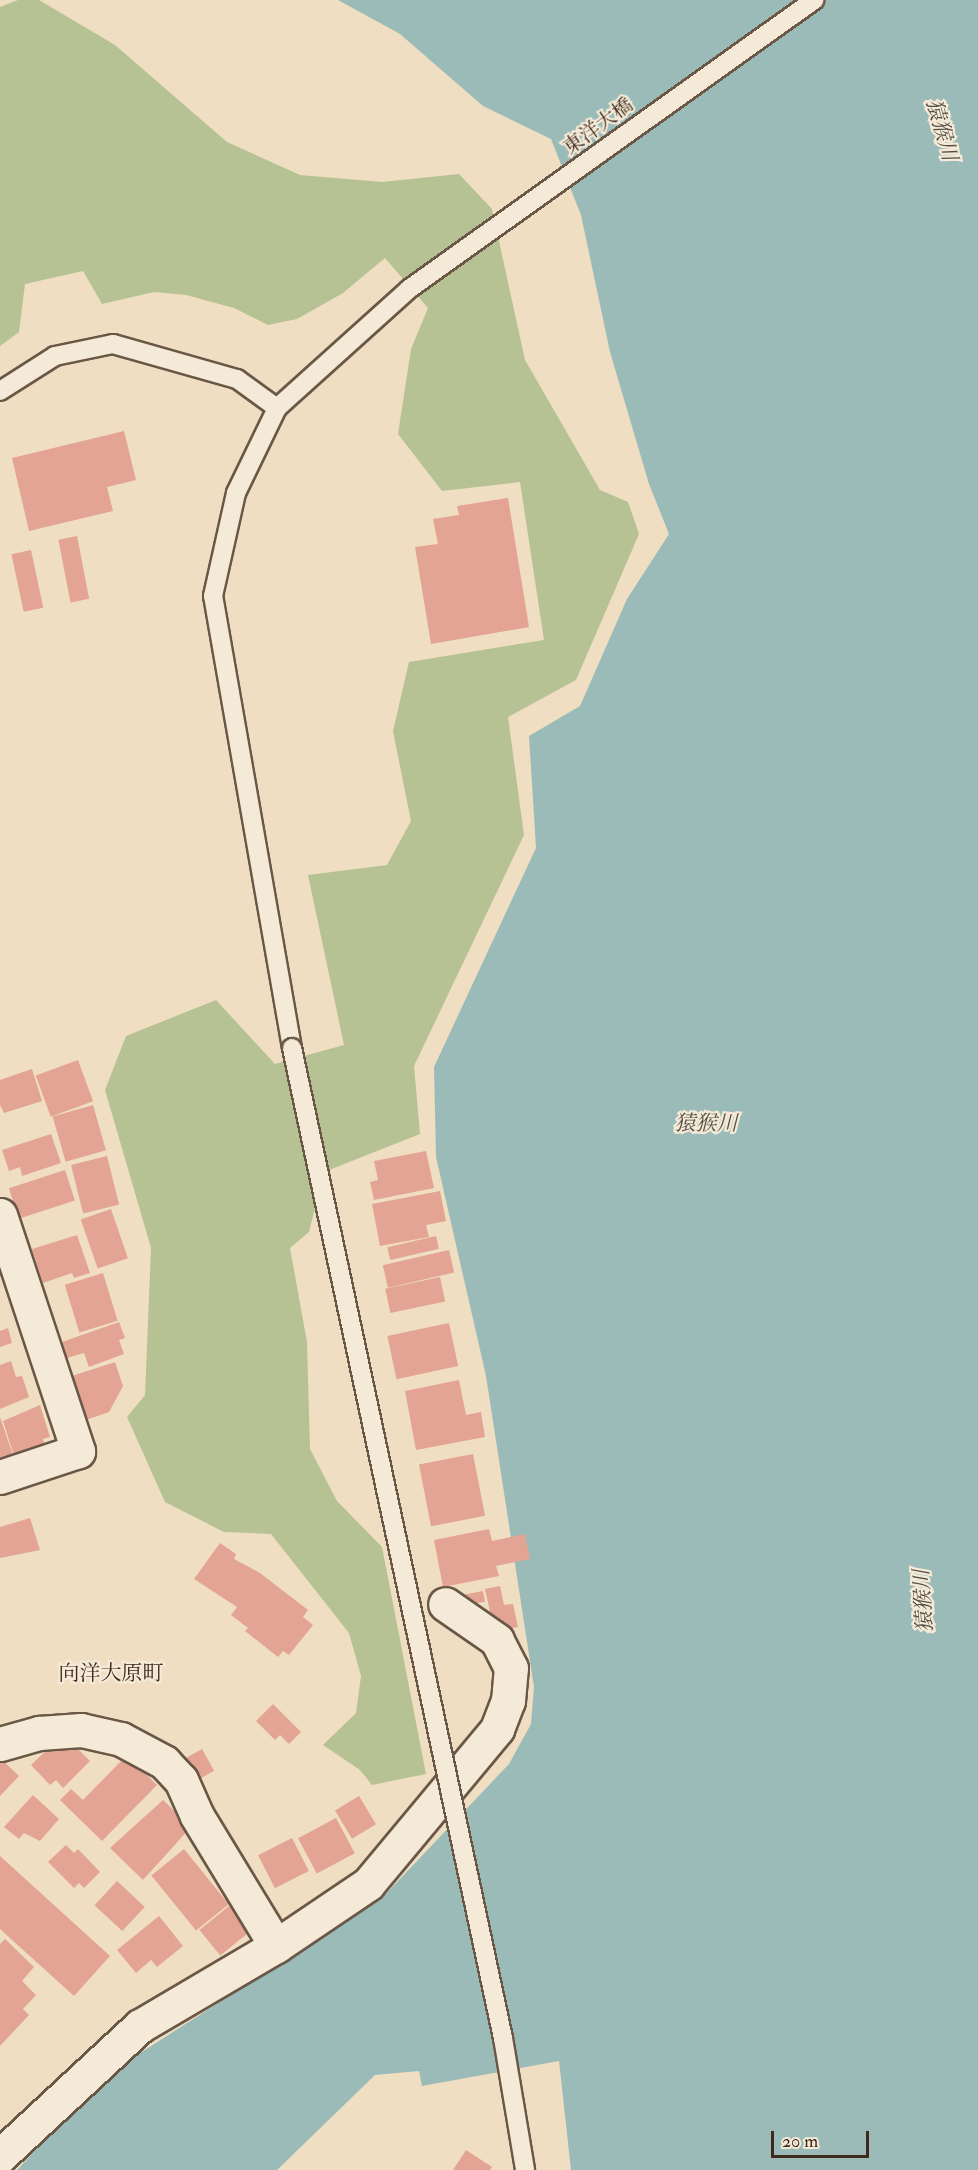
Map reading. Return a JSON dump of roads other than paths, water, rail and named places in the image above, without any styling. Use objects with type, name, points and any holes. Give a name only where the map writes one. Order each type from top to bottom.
[{"type":"street","points":[[0,1215],[78,1451],[0,1477]]},
{"type":"street","points":[[0,2156],[140,2026],[276,1946],[368,1884],[497,1729],[508,1701],[511,1668],[497,1640],[445,1604]]},
{"type":"street","points":[[0,1744],[39,1733],[81,1730],[121,1739],[164,1762],[181,1780],[198,1816],[276,1946]]},
{"type":"lane","name":"東洋大橋","points":[[277,408],[409,290],[814,0]]},
{"type":"lane","points":[[0,391],[55,356],[113,344],[237,380],[277,408],[236,493],[213,596],[292,1048],[503,2038],[525,2170]]},
{"type":"water","name":"猿猴川","points":[[338,0],[978,0],[978,2170],[571,2170],[559,2061],[422,2086],[419,2071],[375,2075],[277,2170],[17,2170],[104,2076],[380,1900],[509,1764],[531,1724],[534,1687],[486,1376],[436,1157],[434,1067],[536,848],[529,736],[580,706],[627,599],[669,534],[649,484],[610,352],[581,215],[551,139],[483,106],[400,34]]},
{"type":"district","name":"向洋大原町","points":[[111,1674]]}]
